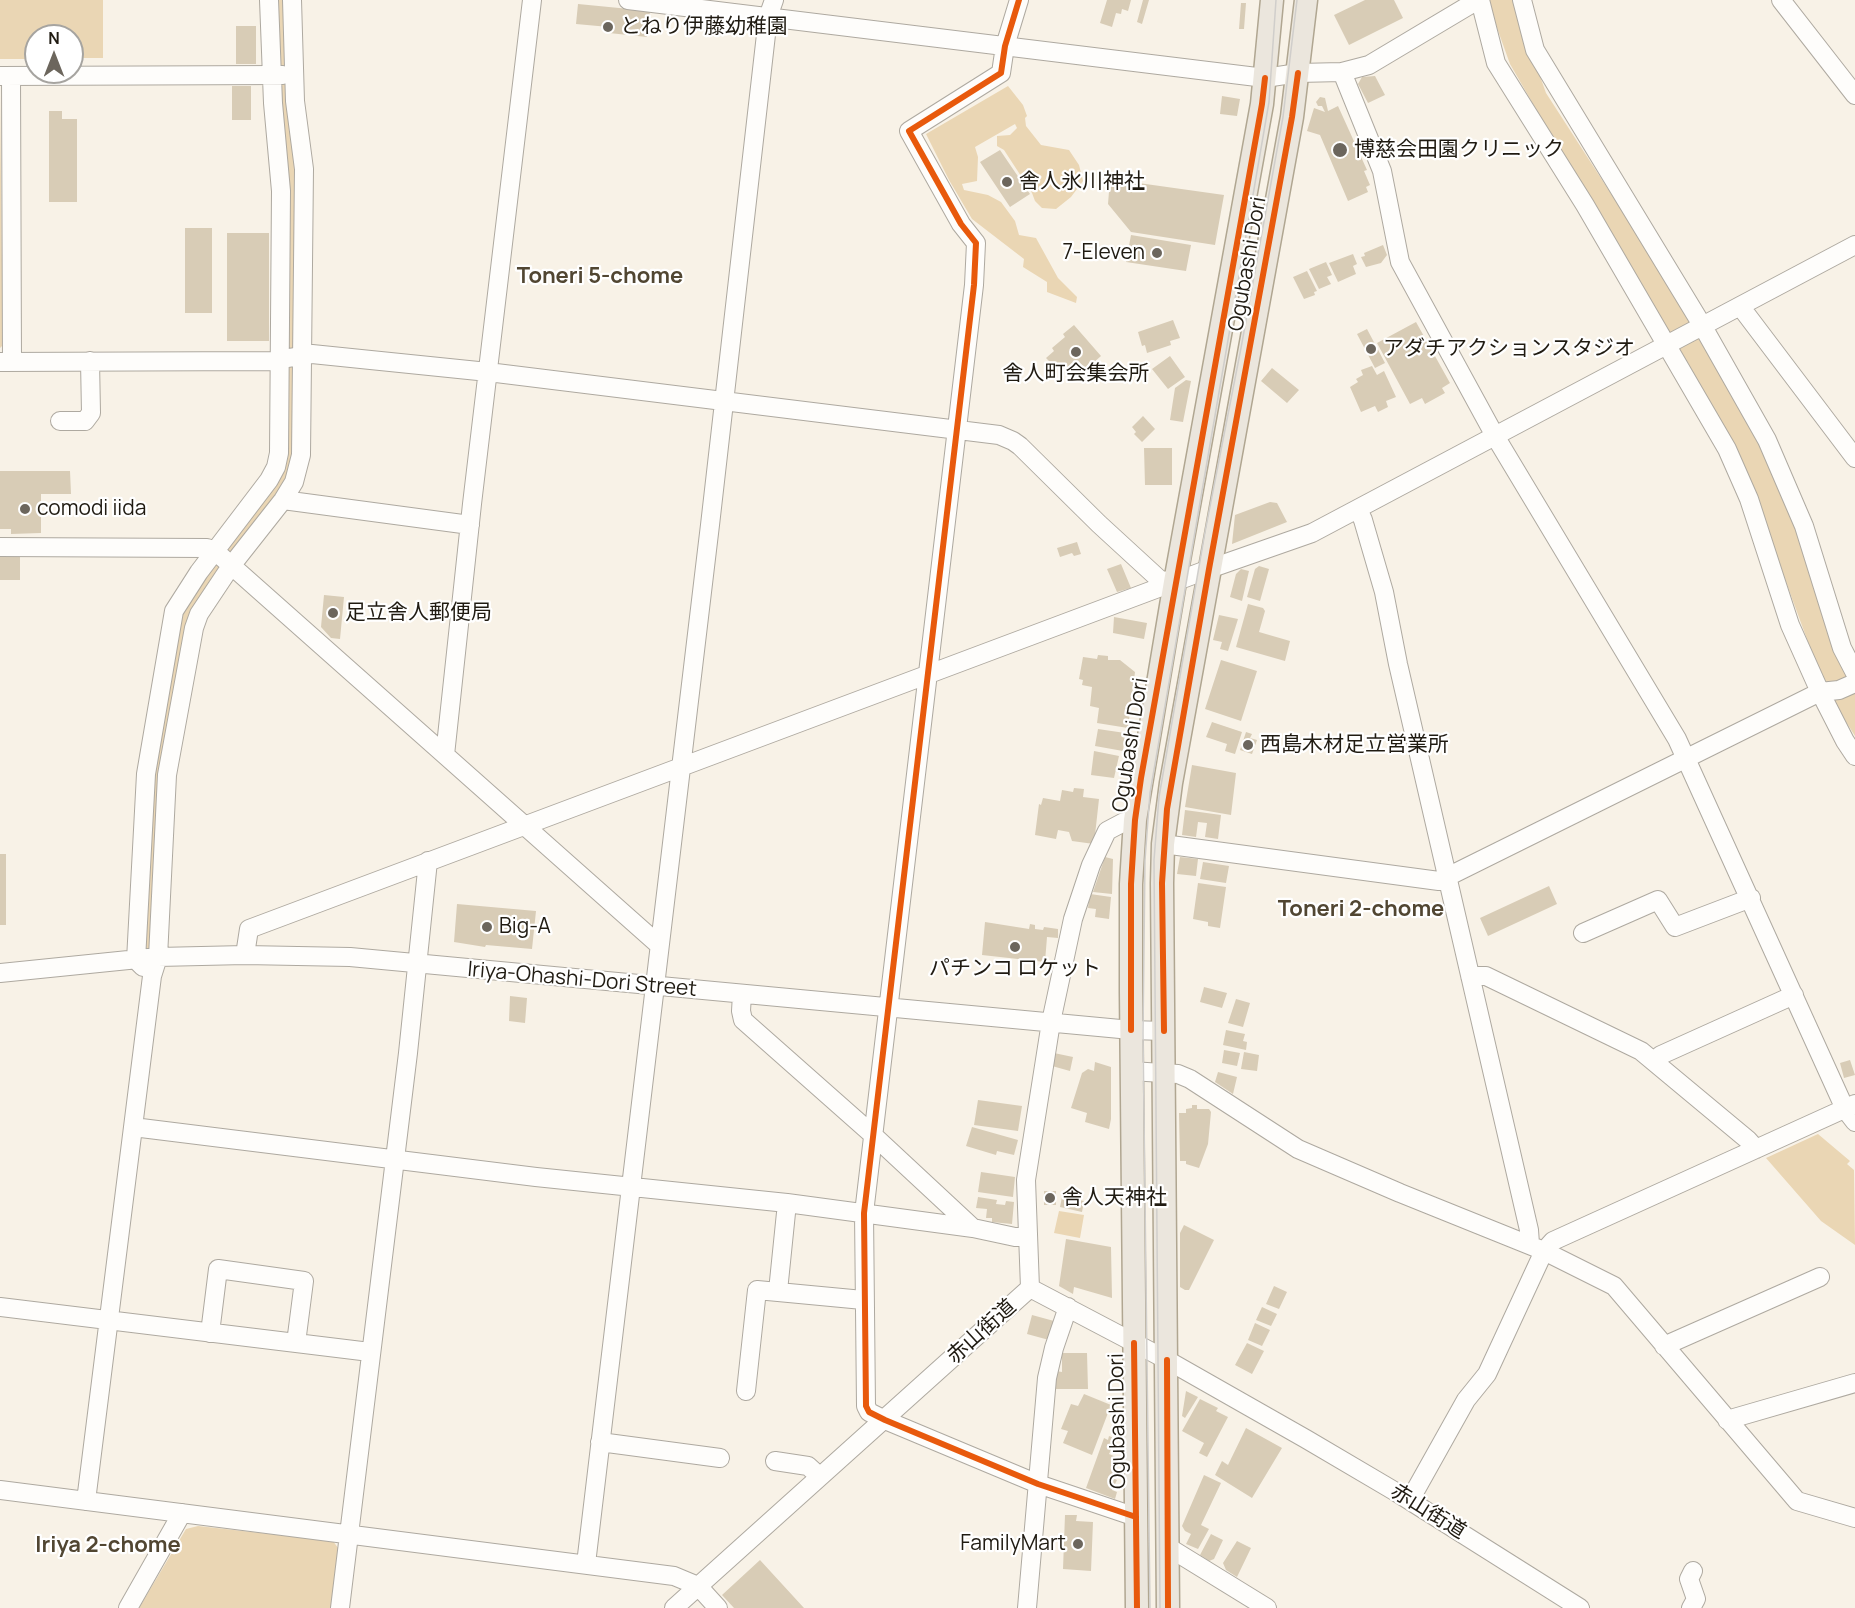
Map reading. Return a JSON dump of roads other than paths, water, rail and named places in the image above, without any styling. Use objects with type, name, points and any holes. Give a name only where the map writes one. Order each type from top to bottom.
[{"type":"main road","name":"Ogubashi Dori","points":[[1137,1608],[1131,1071],[1131,884],[1135,820],[1175,582],[1259,116],[1272,0]]},
{"type":"main road","name":"Ogubashi Dori","points":[[1168,1608],[1163,844],[1171,783],[1209,569],[1290,129],[1306,0]]},
{"type":"street","points":[[152,976],[136,960],[146,774],[171,624],[179,600],[270,480],[279,453],[281,191],[269,0]]},
{"type":"street","points":[[87,1501],[152,976],[158,957],[168,775],[194,628],[199,614],[231,566],[283,500],[294,482],[301,455],[304,169],[294,75],[292,0]]},
{"type":"street","points":[[445,754],[532,0]]},
{"type":"street","points":[[628,0],[771,9],[1005,46],[1264,78],[1298,73],[1342,72],[1370,65],[1479,0],[1496,63],[1585,205],[1727,449],[1749,499],[1790,626],[1820,692],[1855,756]]},
{"type":"street","points":[[1018,0],[1000,73],[909,131],[961,224],[976,243],[974,285],[864,1213],[863,1300],[866,1406],[869,1412],[885,1420],[1038,1484],[1136,1517]]},
{"type":"street","points":[[1522,0],[1535,50],[1702,325],[1767,440],[1804,526],[1842,648],[1855,673]]},
{"type":"street","points":[[1781,0],[1852,83]]},
{"type":"street","points":[[586,1564],[771,9]]},
{"type":"street","points":[[1342,72],[1383,171],[1400,262],[1495,436],[1677,739],[1794,995],[1852,1112],[1756,1149],[1537,1248],[1487,1374],[1466,1400],[1410,1500]]},
{"type":"street","points":[[294,75],[5,76],[6,362],[271,361],[312,354],[488,372],[999,435],[1013,441],[1160,580],[1175,582]]},
{"type":"street","points":[[245,955],[249,929],[1209,569],[1311,533],[1855,245]]},
{"type":"street","points":[[1740,306],[1855,458]]},
{"type":"street","points":[[60,421],[85,421],[91,413],[90,361]]},
{"type":"street","points":[[283,500],[470,525]]},
{"type":"street","points":[[1358,509],[1384,592],[1398,664],[1529,1230],[1537,1248]]},
{"type":"street","points":[[0,547],[207,548],[215,552],[659,945]]},
{"type":"street","points":[[1163,844],[1439,881],[1820,692],[1839,690],[1855,683]]},
{"type":"street","points":[[1030,1288],[1026,1180],[1051,1022],[1073,919],[1098,848],[1107,831],[1124,822],[1135,820]]},
{"type":"street","points":[[340,1608],[418,964],[428,861]]},
{"type":"street","points":[[1583,933],[1658,900],[1675,927],[1750,898]]},
{"type":"street","name":"Iriya-Ohashi-Dori Street","points":[[0,973],[158,957],[245,955],[350,957],[1131,1030],[1164,1031]]},
{"type":"street","points":[[1470,976],[1486,976],[1641,1052],[1756,1149]]},
{"type":"street","points":[[742,994],[743,1020],[873,1135],[973,1228]]},
{"type":"street","points":[[1653,1061],[1661,1055],[1794,995]]},
{"type":"street","points":[[1131,1071],[1179,1074],[1298,1149],[1537,1248],[1614,1286],[1797,1501],[1855,1518]]},
{"type":"street","points":[[134,1127],[786,1203],[973,1228],[1015,1237],[1028,1237]]},
{"type":"street","points":[[778,1291],[786,1203]]},
{"type":"street","points":[[210,1333],[218,1269],[304,1281],[296,1343]]},
{"type":"street","points":[[1664,1346],[1820,1277]]},
{"type":"street","name":"赤山街道","points":[[674,1608],[1030,1288],[1167,1360],[1410,1500],[1580,1608]]},
{"type":"street","points":[[746,1391],[757,1290],[863,1300]]},
{"type":"street","points":[[0,1307],[370,1352]]},
{"type":"street","points":[[1027,1608],[1047,1378],[1068,1307]]},
{"type":"street","points":[[1727,1420],[1855,1383]]},
{"type":"street","points":[[600,1442],[720,1458]]},
{"type":"street","points":[[775,1461],[808,1466],[819,1476]]},
{"type":"street","points":[[0,1490],[674,1576],[698,1586],[718,1608]]},
{"type":"street","points":[[128,1608],[182,1513]]},
{"type":"street","points":[[1168,1547],[1258,1606]]},
{"type":"street","points":[[1691,1608],[1696,1599],[1689,1579],[1693,1571]]},
{"type":"tram line","points":[[1150,1608],[1143,1033],[1145,860],[1150,793],[1269,102],[1276,0]]},
{"type":"tram line","points":[[1160,1608],[1154,860],[1159,797],[1205,532],[1283,117],[1297,0]]},
{"type":"place","name":"とねり伊藤幼稚園","points":[[608,27]]},
{"type":"place","name":"博慈会田園クリニック","points":[[1340,150]]},
{"type":"place","name":"舎人氷川神社","points":[[1007,182]]},
{"type":"place","name":"7-Eleven","points":[[1157,253]]},
{"type":"place","name":"アダチアクションスタジオ","points":[[1371,349]]},
{"type":"place","name":"舎人町会集会所","points":[[1076,352]]},
{"type":"place","name":"comodi iida","points":[[25,509]]},
{"type":"place","name":"足立舎人郵便局","points":[[333,613]]},
{"type":"place","name":"西島木材足立営業所","points":[[1248,745]]},
{"type":"place","name":"Big-A","points":[[487,927]]},
{"type":"place","name":"パチンコ ロケット","points":[[1015,947]]},
{"type":"place","name":"舎人天神社","points":[[1050,1198]]},
{"type":"place","name":"FamilyMart","points":[[1078,1544]]},
{"type":"district","name":"Toneri 5-chome","points":[[600,277]]},
{"type":"district","name":"Toneri 2-chome","points":[[1361,910]]},
{"type":"district","name":"Iriya 2-chome","points":[[108,1546]]}]
